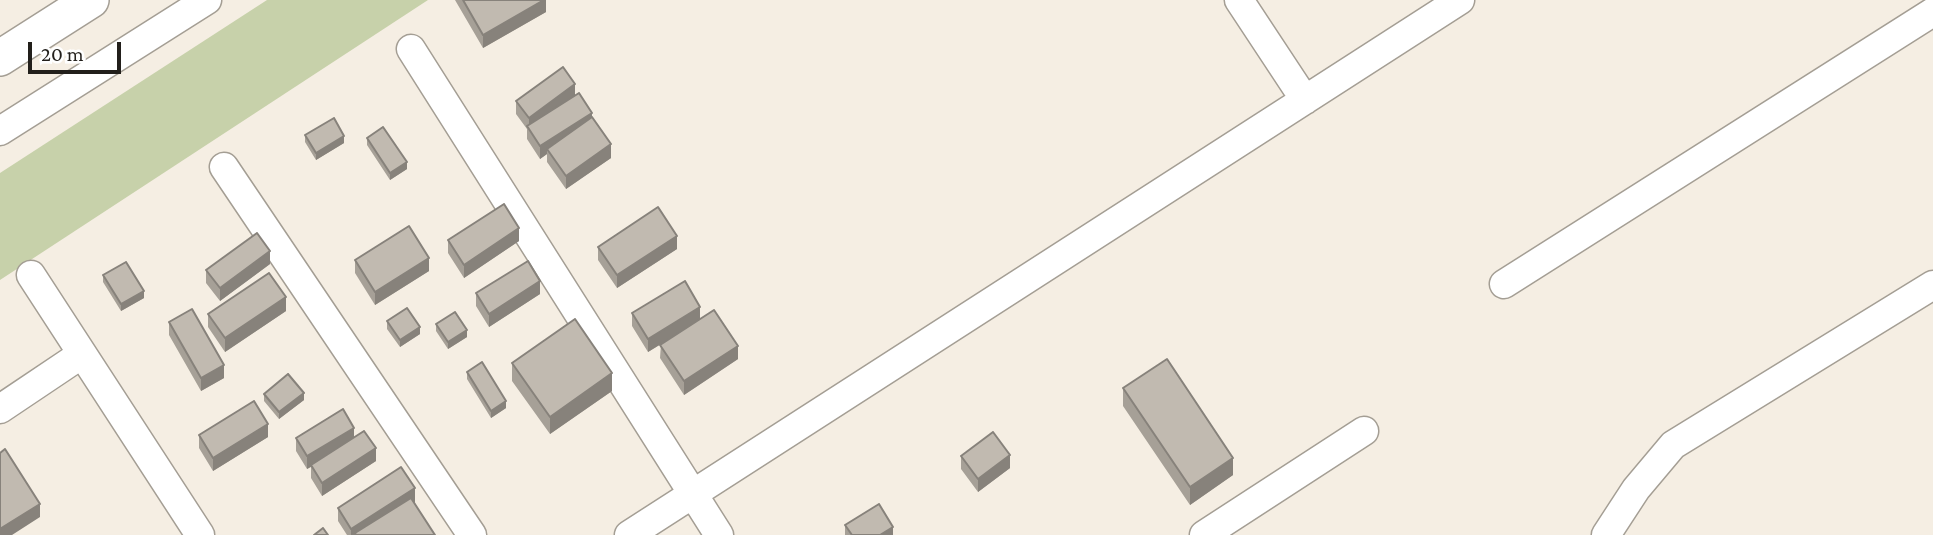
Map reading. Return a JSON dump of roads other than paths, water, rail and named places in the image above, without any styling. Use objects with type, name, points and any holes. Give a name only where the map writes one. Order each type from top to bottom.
[{"type":"street","points":[[0,58],[91,0]]},
{"type":"street","points":[[0,131],[207,0]]},
{"type":"street","points":[[1239,0],[1305,100]]},
{"type":"street","points":[[629,535],[1460,0]]},
{"type":"street","points":[[1504,284],[1933,12]]},
{"type":"street","points":[[411,49],[719,535]]},
{"type":"street","points":[[224,167],[471,535]]},
{"type":"street","points":[[30,275],[201,535]]},
{"type":"street","points":[[1606,535],[1636,489],[1673,445],[1933,285]]},
{"type":"street","points":[[0,410],[82,354]]},
{"type":"street","points":[[1204,535],[1364,431]]}]
